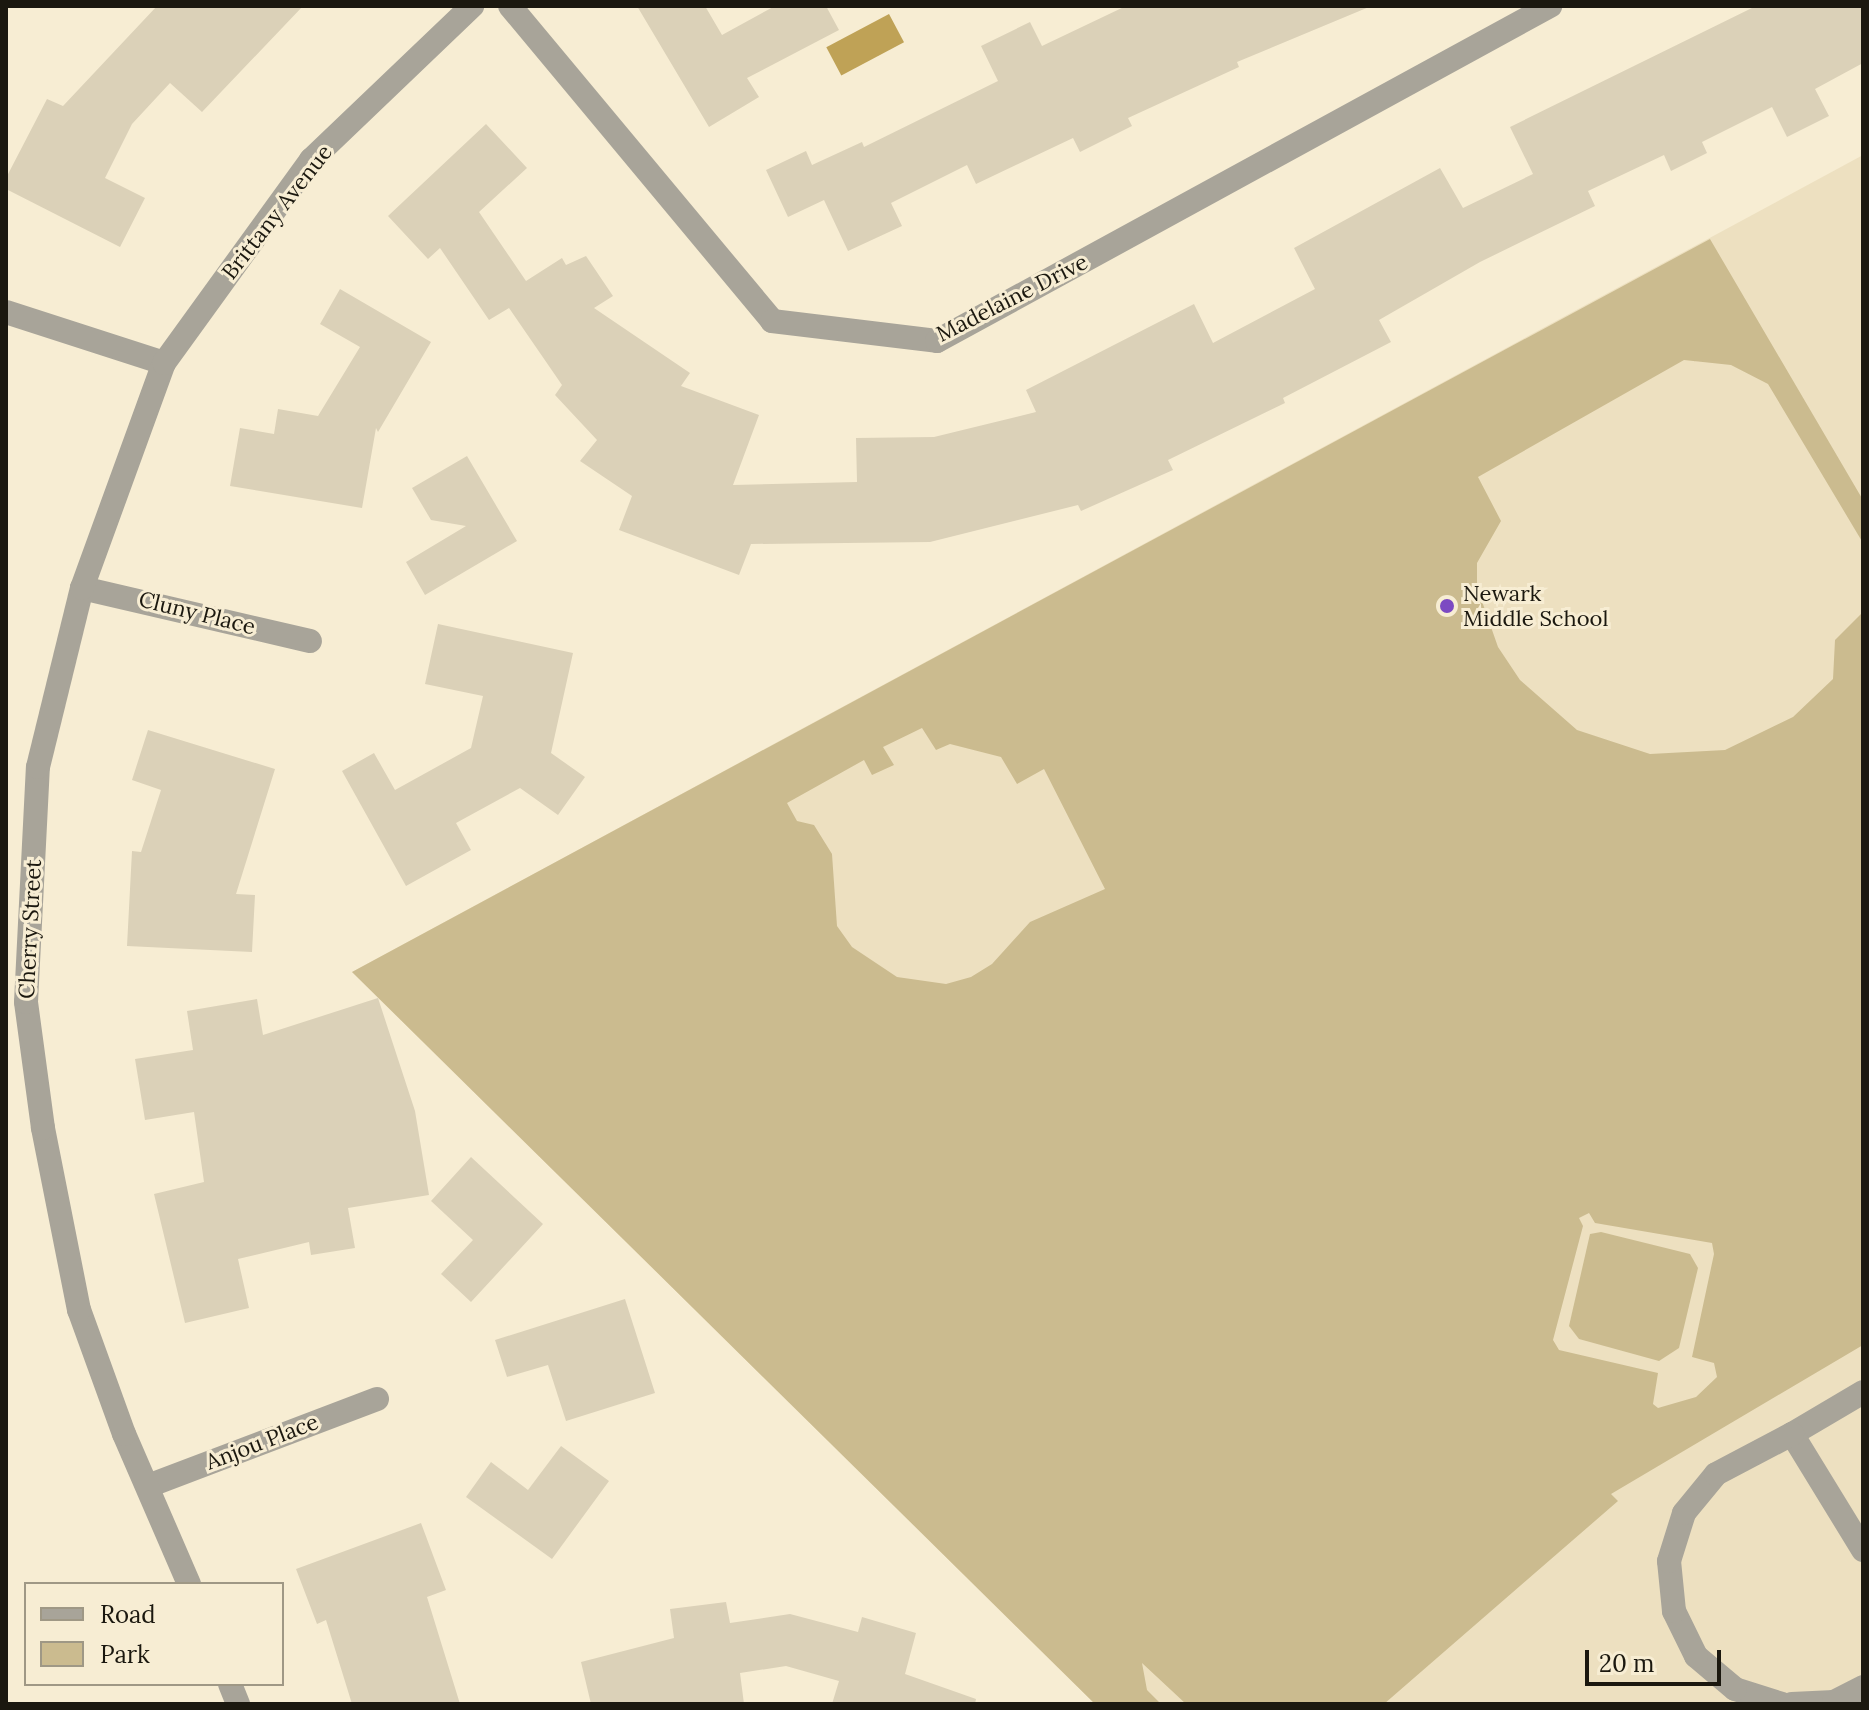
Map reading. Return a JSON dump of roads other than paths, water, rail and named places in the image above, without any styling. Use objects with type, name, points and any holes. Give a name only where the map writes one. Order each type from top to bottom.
[{"type":"street","name":"Brittany Avenue","points":[[164,363],[311,160],[472,6]]},
{"type":"street","name":"Madelaine Drive","points":[[510,6],[772,321],[937,341],[1550,6]]},
{"type":"street","points":[[6,312],[164,363]]},
{"type":"street","name":"Cherry Street","points":[[164,363],[82,588],[38,767],[26,1002],[43,1128],[79,1310],[188,1582]]},
{"type":"street","name":"Cluny Place","points":[[82,588],[310,641]]},
{"type":"street","points":[[1782,1704],[1735,1689],[1696,1656],[1674,1611],[1669,1561],[1684,1513],[1716,1474],[1863,1392]]},
{"type":"street","name":"Anjou Place","points":[[148,1486],[377,1399]]},
{"type":"street","points":[[1792,1434],[1863,1550]]},
{"type":"street","points":[[1792,1704],[1834,1702],[1863,1687]]},
{"type":"place","name":"Newark Middle School","points":[[1447,606]]}]
